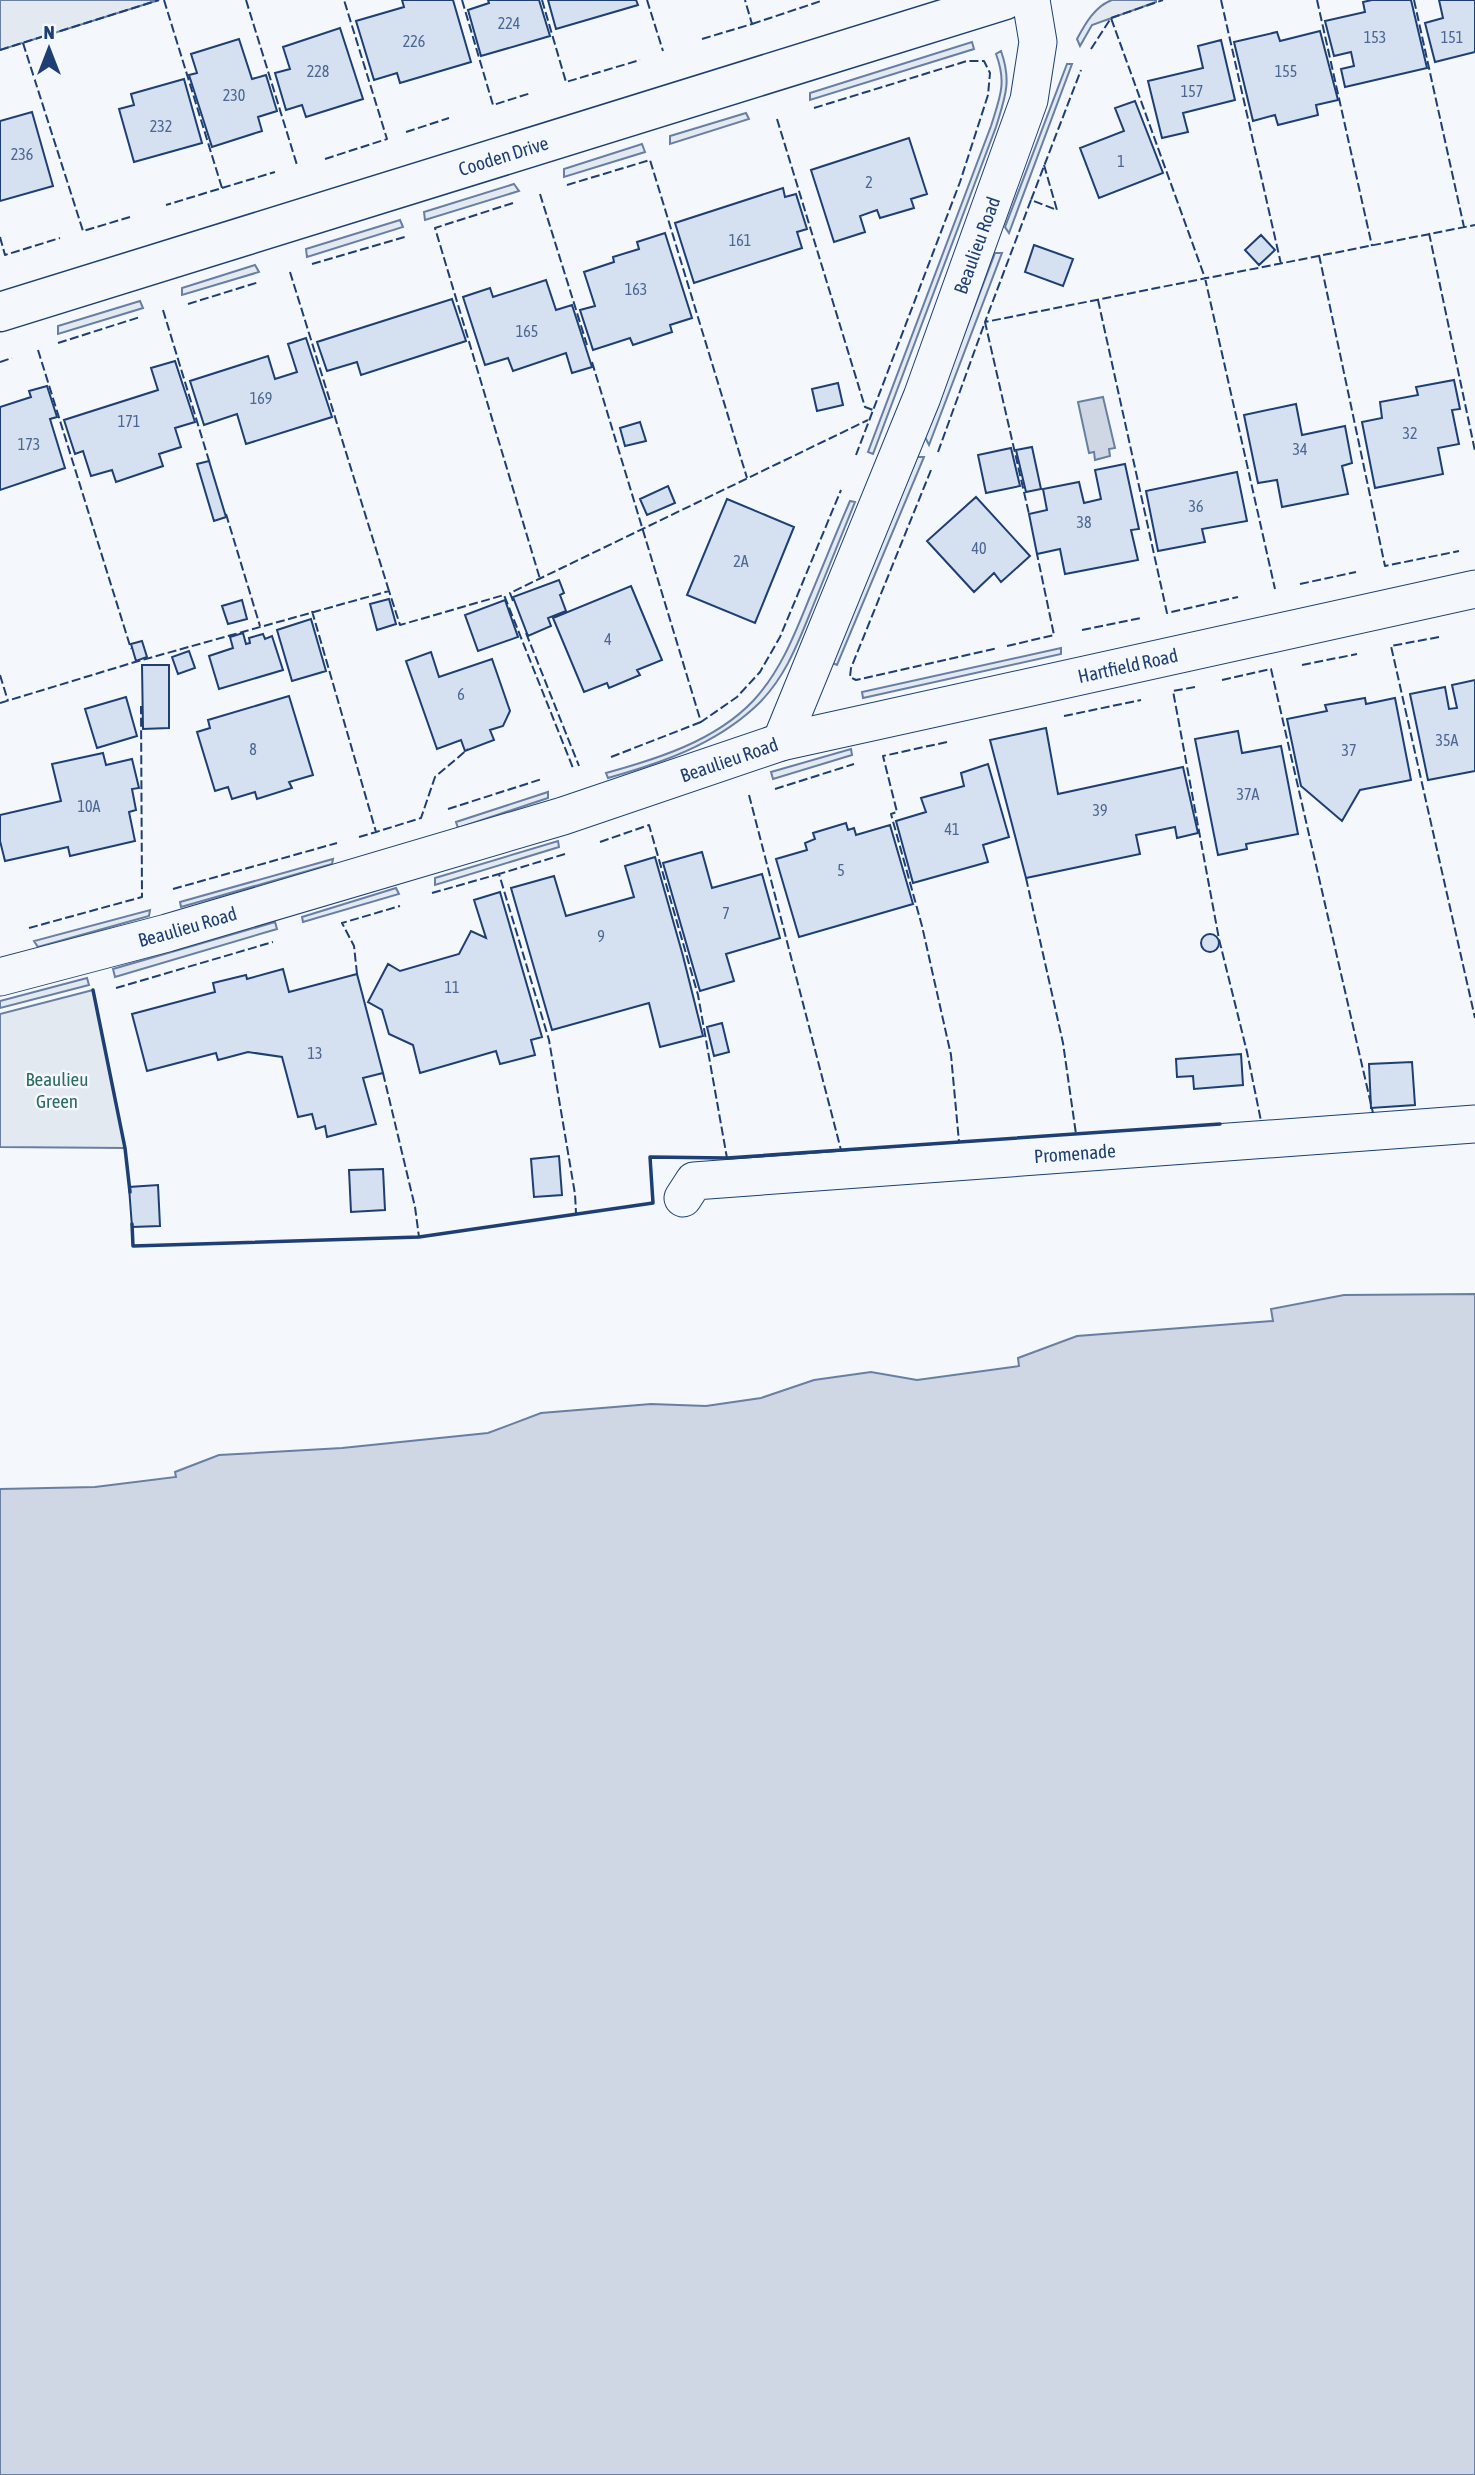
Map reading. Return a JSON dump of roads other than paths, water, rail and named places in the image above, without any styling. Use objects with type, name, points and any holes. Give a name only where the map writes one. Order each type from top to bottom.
[{"type":"main road","name":"Cooden Drive","points":[[0,312],[1005,0]]},
{"type":"street","name":"Beaulieu Road","points":[[0,977],[167,933],[563,816],[781,742],[922,397],[1029,100],[1038,42],[1031,0]]},
{"type":"street","name":"Hartfield Road","points":[[781,742],[1475,589]]},
{"type":"street","name":"Promenade","points":[[684,1198],[694,1181],[1475,1124]]},
{"type":"park label","name":"Beaulieu Green","points":[[57,1090]]}]
